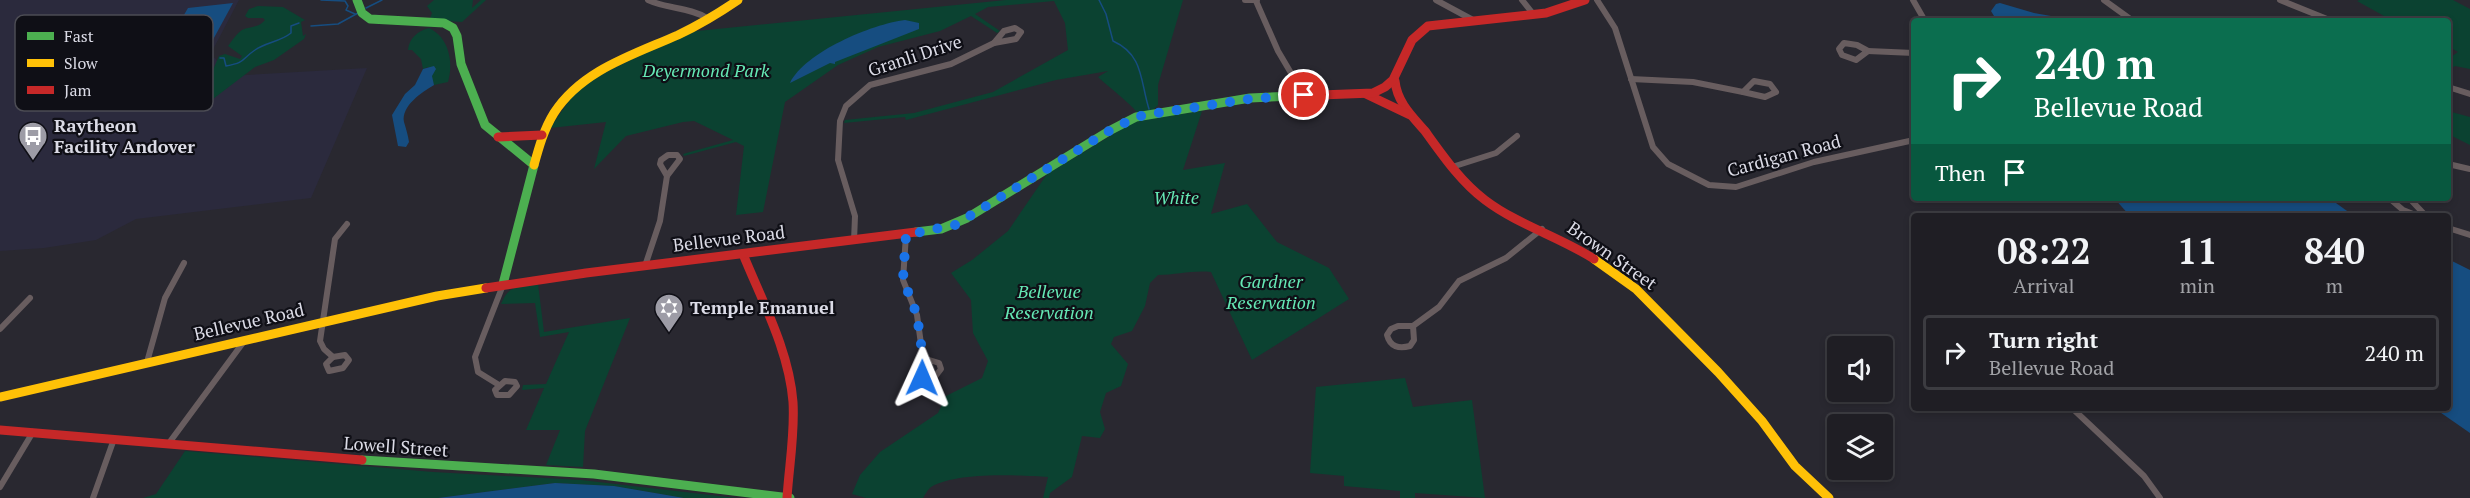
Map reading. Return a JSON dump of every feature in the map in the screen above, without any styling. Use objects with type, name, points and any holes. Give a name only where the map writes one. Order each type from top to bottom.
[{"type":"street","points":[[357,0],[362,13],[370,19],[440,23],[453,28],[458,41],[461,64],[485,124],[534,165]]},
{"type":"street","points":[[648,0],[662,7],[694,10],[707,18]]},
{"type":"street","points":[[499,385],[478,372],[475,357],[503,284],[542,135],[560,104],[577,84],[598,70],[672,37],[738,0]]},
{"type":"street","points":[[1245,0],[1256,0],[1278,51],[1304,95]]},
{"type":"street","points":[[1436,0],[1473,20]]},
{"type":"street","points":[[1522,0],[1534,15]]},
{"type":"street","points":[[1395,81],[1414,40],[1427,26],[1534,15],[1554,11],[1584,0]]},
{"type":"street","name":"Cardigan Road","points":[[1597,0],[1613,23],[1653,147],[1660,157],[1677,169],[1709,185],[1737,188],[1814,162],[1911,141]]},
{"type":"street","points":[[1913,0],[1923,18]]},
{"type":"street","points":[[2104,0],[2129,18]]},
{"type":"street","points":[[2280,0],[2325,18]]},
{"type":"street","name":"Granli Drive","points":[[854,241],[855,216],[838,160],[840,121],[846,106],[870,85],[951,64],[994,43]]},
{"type":"street","points":[[1868,51],[1856,60],[1842,55],[1839,49],[1840,45],[1850,43],[1868,51],[1911,53]]},
{"type":"street","points":[[1631,80],[1693,82],[1764,97],[1776,92],[1773,86],[1764,81],[1754,81],[1743,92]]},
{"type":"street","name":"Bellevue Road","points":[[0,397],[245,339],[437,296],[503,284],[906,235],[955,225],[1109,131],[1136,117],[1250,99],[1364,93],[1378,91],[1395,81]]},
{"type":"street","name":"Brown Street","points":[[1395,81],[1399,96],[1413,116],[1467,183],[1497,207],[1574,245],[1645,298],[1738,394],[1795,466],[1829,498]]},
{"type":"street","points":[[2451,88],[2470,94]]},
{"type":"street","points":[[1364,93],[1413,116]]},
{"type":"street","points":[[498,137],[542,135]]},
{"type":"street","points":[[1452,167],[1500,153],[1509,147],[1517,136]]},
{"type":"street","points":[[2451,165],[2470,169]]},
{"type":"street","points":[[645,266],[660,220],[667,176]]},
{"type":"street","points":[[2392,201],[2410,213]]},
{"type":"street","points":[[2412,201],[2423,213]]},
{"type":"street","points":[[333,357],[321,344],[322,322],[335,238],[347,224]]},
{"type":"street","points":[[1413,326],[1414,340],[1410,346],[1401,348],[1389,342],[1387,335],[1390,329],[1397,326],[1413,326],[1439,307],[1459,281],[1506,258],[1542,229]]},
{"type":"street","points":[[2451,229],[2470,235]]},
{"type":"street","points":[[906,235],[903,279],[917,315],[921,344],[926,358]]},
{"type":"street","points":[[743,254],[777,339],[791,387],[793,410],[788,498]]},
{"type":"street","points":[[147,362],[160,305],[170,283],[184,263]]},
{"type":"street","points":[[0,329],[30,298]]},
{"type":"street","points":[[169,443],[245,339]]},
{"type":"street","points":[[2075,411],[2144,476],[2160,498]]},
{"type":"street","name":"Lowell Street","points":[[0,430],[458,468],[619,476],[788,498]]},
{"type":"street","points":[[0,487],[33,432]]},
{"type":"street","points":[[93,498],[114,439]]},
{"type":"shaded area","points":[[0,0],[239,0],[213,49],[213,15],[15,15],[15,111],[213,111],[213,58],[215,58],[228,76],[367,68],[311,198],[136,219],[96,240],[44,248],[0,251]]},
{"type":"green space","points":[[434,0],[473,0],[472,8],[481,0],[486,0],[462,22],[415,19],[430,18],[432,13],[427,6]]},
{"type":"green space","name":"Deyermond Park","points":[[1006,0],[1183,0],[1158,85],[1158,105],[1152,111],[1138,114],[1098,77],[1108,71],[1056,80],[906,120],[905,117],[844,123],[845,120],[914,113],[993,92],[1068,50],[1065,23],[1054,1],[988,7],[975,14],[1000,31],[997,33],[971,16],[940,31],[878,47],[838,65],[785,102],[763,212],[736,215],[744,146],[736,142],[684,156],[683,154],[733,140],[694,121],[626,136],[594,169],[606,122],[550,128],[580,85],[687,32]]},
{"type":"green space","points":[[2453,0],[2470,9],[2470,69],[2455,66],[2451,69],[2451,57],[2458,52],[2451,48],[2451,18],[2388,18],[2357,1]]},
{"type":"green space","points":[[258,6],[283,7],[305,20],[301,22],[303,36],[306,34],[304,39],[274,60],[255,67],[213,99],[213,70],[219,56],[225,54],[240,59],[242,56],[228,46],[242,30],[257,26],[265,20],[245,16],[249,9]]},
{"type":"green space","points":[[429,28],[441,38],[448,51],[450,75],[448,82],[434,85],[428,67],[423,69],[421,59],[412,50],[408,50],[415,36]]},
{"type":"green space","points":[[1202,111],[1183,170],[1225,163],[1211,214],[1247,204],[1277,242],[1329,268],[1349,299],[1252,360],[1211,272],[1158,275],[1150,283],[1145,306],[1132,331],[1114,337],[1111,344],[1128,364],[1121,386],[1106,393],[1100,412],[1105,429],[1100,438],[1082,436],[1072,477],[1050,493],[1049,498],[1043,498],[1048,477],[1021,476],[972,477],[942,482],[931,487],[923,498],[866,498],[852,494],[860,475],[880,452],[938,413],[946,396],[982,378],[988,361],[973,333],[971,300],[951,273],[972,260],[1008,231],[1047,174],[1137,120]]},
{"type":"green space","points":[[2451,112],[2470,117],[2470,145],[2451,136]]},
{"type":"green space","points":[[538,284],[544,332],[630,318],[585,431],[583,467],[546,465],[560,430],[526,430],[544,388],[522,390],[523,385],[546,384],[569,332],[540,337],[535,303],[501,304],[511,290],[520,286]]},
{"type":"green space","points":[[1405,378],[1413,407],[1472,400],[1485,498],[1415,493],[1415,498],[1400,498],[1400,491],[1344,486],[1344,476],[1310,473],[1316,387]]},
{"type":"green space","points":[[185,451],[433,472],[581,480],[736,498],[684,498],[614,486],[555,483],[438,498],[143,498],[156,494]]},
{"type":"water","points":[[233,3],[213,40],[213,15],[184,15],[188,8]]},
{"type":"water","points":[[2000,3],[2062,18],[1995,18],[1991,11],[1996,4]]},
{"type":"water","points":[[905,20],[919,23],[919,29],[835,62],[835,64],[830,63],[790,83],[798,72],[824,50],[875,27]]},
{"type":"water","points":[[434,66],[436,69],[432,76],[434,85],[413,100],[404,116],[409,142],[406,147],[398,146],[392,115],[405,94],[415,85],[423,69]]},
{"type":"water","points":[[2117,201],[2333,201],[2350,213],[2127,213]]},
{"type":"water","points":[[2451,260],[2470,270],[2470,433],[2438,411],[2451,411]]},
{"type":"water","points":[[555,483],[614,486],[684,498],[438,498]]},
{"type":"waterway","points":[[321,0],[345,1],[348,6],[346,10],[355,14]]},
{"type":"waterway","points":[[366,8],[382,0]]},
{"type":"waterway","points":[[1099,0],[1106,14],[1113,41],[1123,47],[1136,61],[1149,109]]},
{"type":"waterway","points":[[311,26],[338,24],[358,13]]},
{"type":"waterway","points":[[220,58],[224,58],[226,66],[240,62],[259,47],[287,36],[291,33],[291,26],[299,23]]},
{"type":"traffic: fast","points":[[357,0],[362,13],[370,19],[444,23],[453,28],[457,36],[461,64],[485,125],[534,165],[503,284]]},
{"type":"traffic: fast","points":[[916,232],[941,229],[967,218],[1109,131],[1136,117],[1250,98],[1294,96]]},
{"type":"traffic: fast","points":[[362,460],[594,474],[790,498]]},
{"type":"traffic: slow","points":[[534,165],[550,119],[565,98],[579,85],[610,65],[693,27],[738,0]]},
{"type":"traffic: slow","points":[[1594,259],[1636,289],[1718,372],[1762,421],[1795,466],[1829,498]]},
{"type":"traffic: slow","points":[[0,397],[437,296],[486,288]]},
{"type":"traffic: jam","points":[[1294,96],[1373,93],[1385,87],[1393,80],[1412,40],[1428,26],[1546,13],[1585,0]]},
{"type":"traffic: jam","points":[[1395,81],[1398,94],[1409,112],[1456,171],[1485,200],[1594,259]]},
{"type":"traffic: jam","points":[[1366,94],[1410,115]]},
{"type":"traffic: jam","points":[[498,137],[542,135]]},
{"type":"traffic: jam","points":[[486,288],[586,273],[916,232]]},
{"type":"traffic: jam","points":[[743,254],[777,337],[791,388],[793,429],[787,498]]},
{"type":"traffic: jam","points":[[0,430],[362,460]]},
{"type":"place","name":"Raytheon Facility Andover","points":[[33,162]]},
{"type":"place","name":"Temple Emanuel","points":[[669,334]]},
{"type":"route","points":[[922,378],[921,370],[926,358],[921,344],[917,315],[903,279],[906,235],[955,225],[1109,131],[1136,117],[1250,99],[1304,95]]},
{"type":"park label","name":"White","points":[[1176,198]]},
{"type":"park label","name":"Gardner Reservation","points":[[1271,292]]},
{"type":"park label","name":"Bellevue Reservation","points":[[1049,302]]}]
